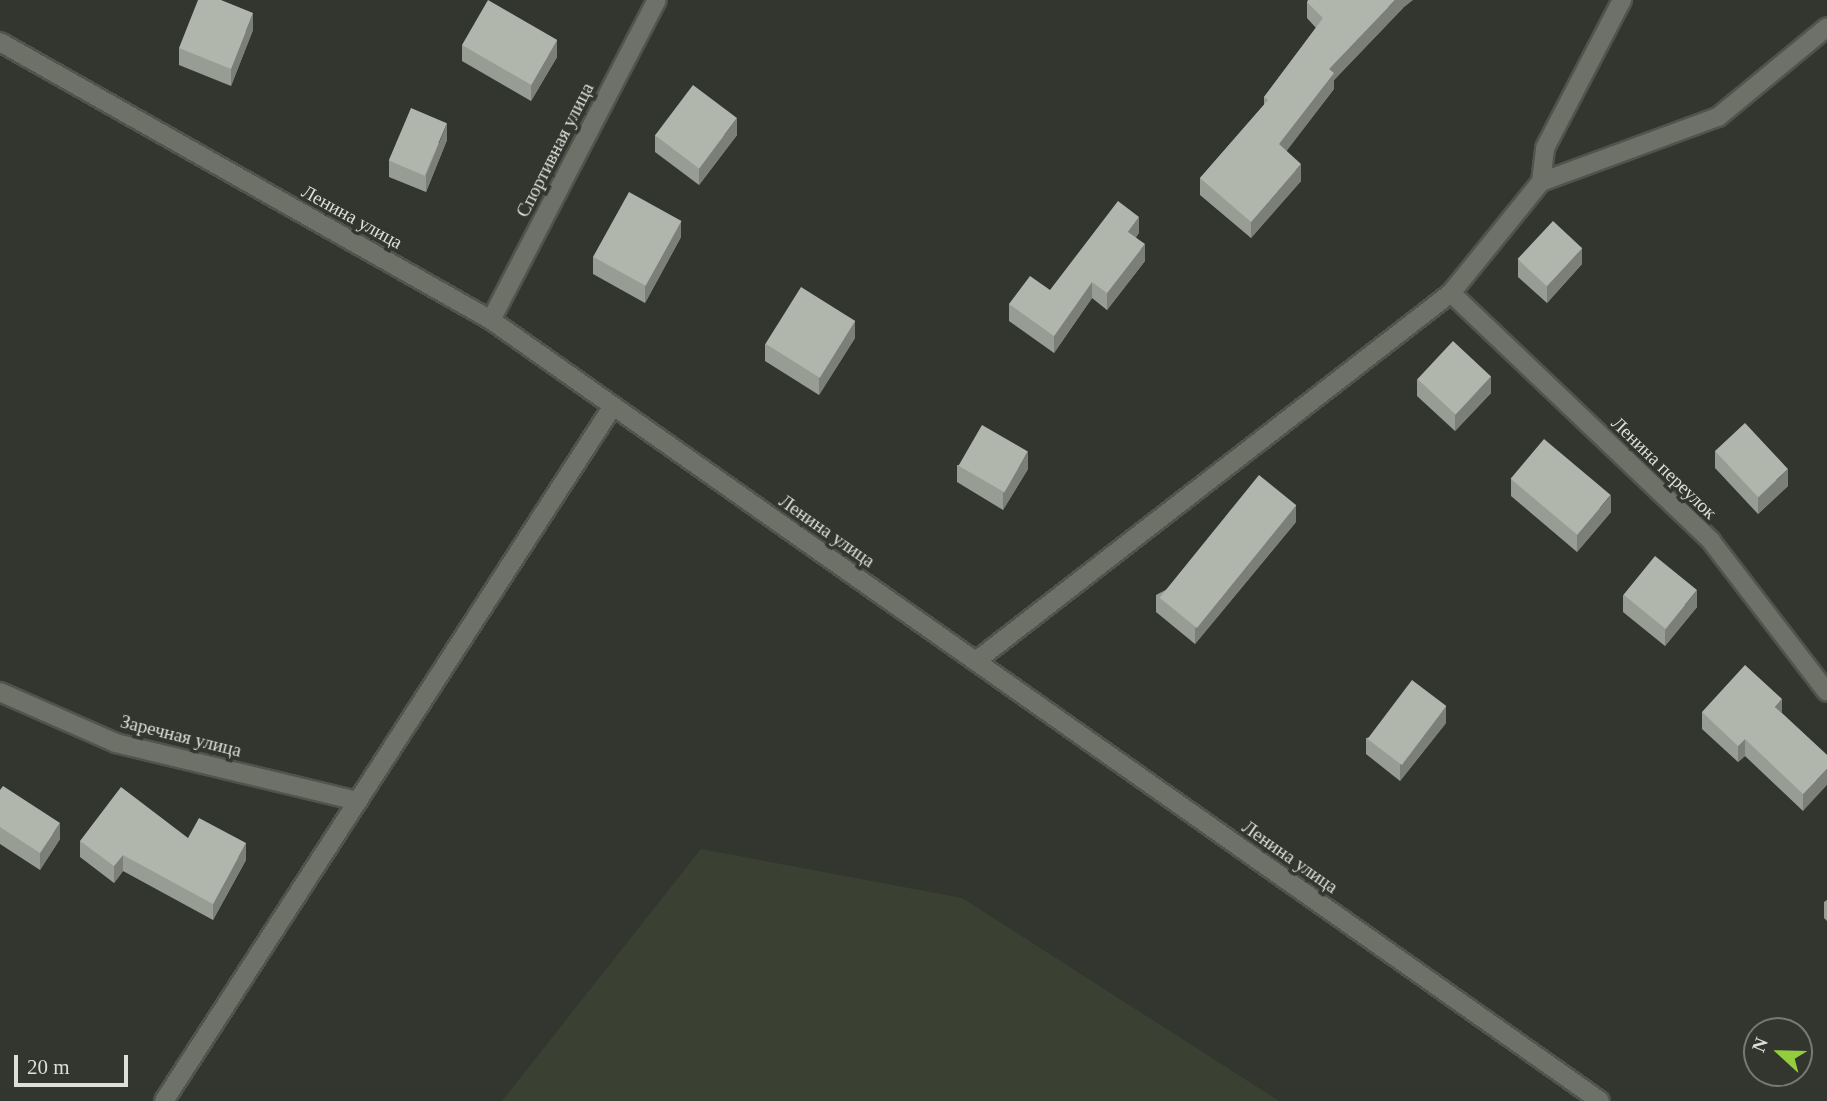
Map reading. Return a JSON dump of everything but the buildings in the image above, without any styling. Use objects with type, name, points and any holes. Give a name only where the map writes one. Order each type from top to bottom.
[{"type":"street","name":"Спортивная улица","points":[[491,320],[657,0]]},
{"type":"street","points":[[1541,182],[1545,148],[1622,0]]},
{"type":"street","points":[[976,661],[1451,293],[1541,182],[1718,117],[1827,27]]},
{"type":"street","name":"Ленина улица","points":[[0,42],[491,320],[1600,1101]]},
{"type":"street","name":"Ленина переулок","points":[[1451,293],[1711,541],[1827,692]]},
{"type":"street","points":[[164,1101],[613,406]]},
{"type":"street","name":"Заречная улица","points":[[0,692],[116,743],[358,801]]},
{"type":"shaded area","points":[[701,849],[962,898],[1279,1101],[502,1101]]}]
